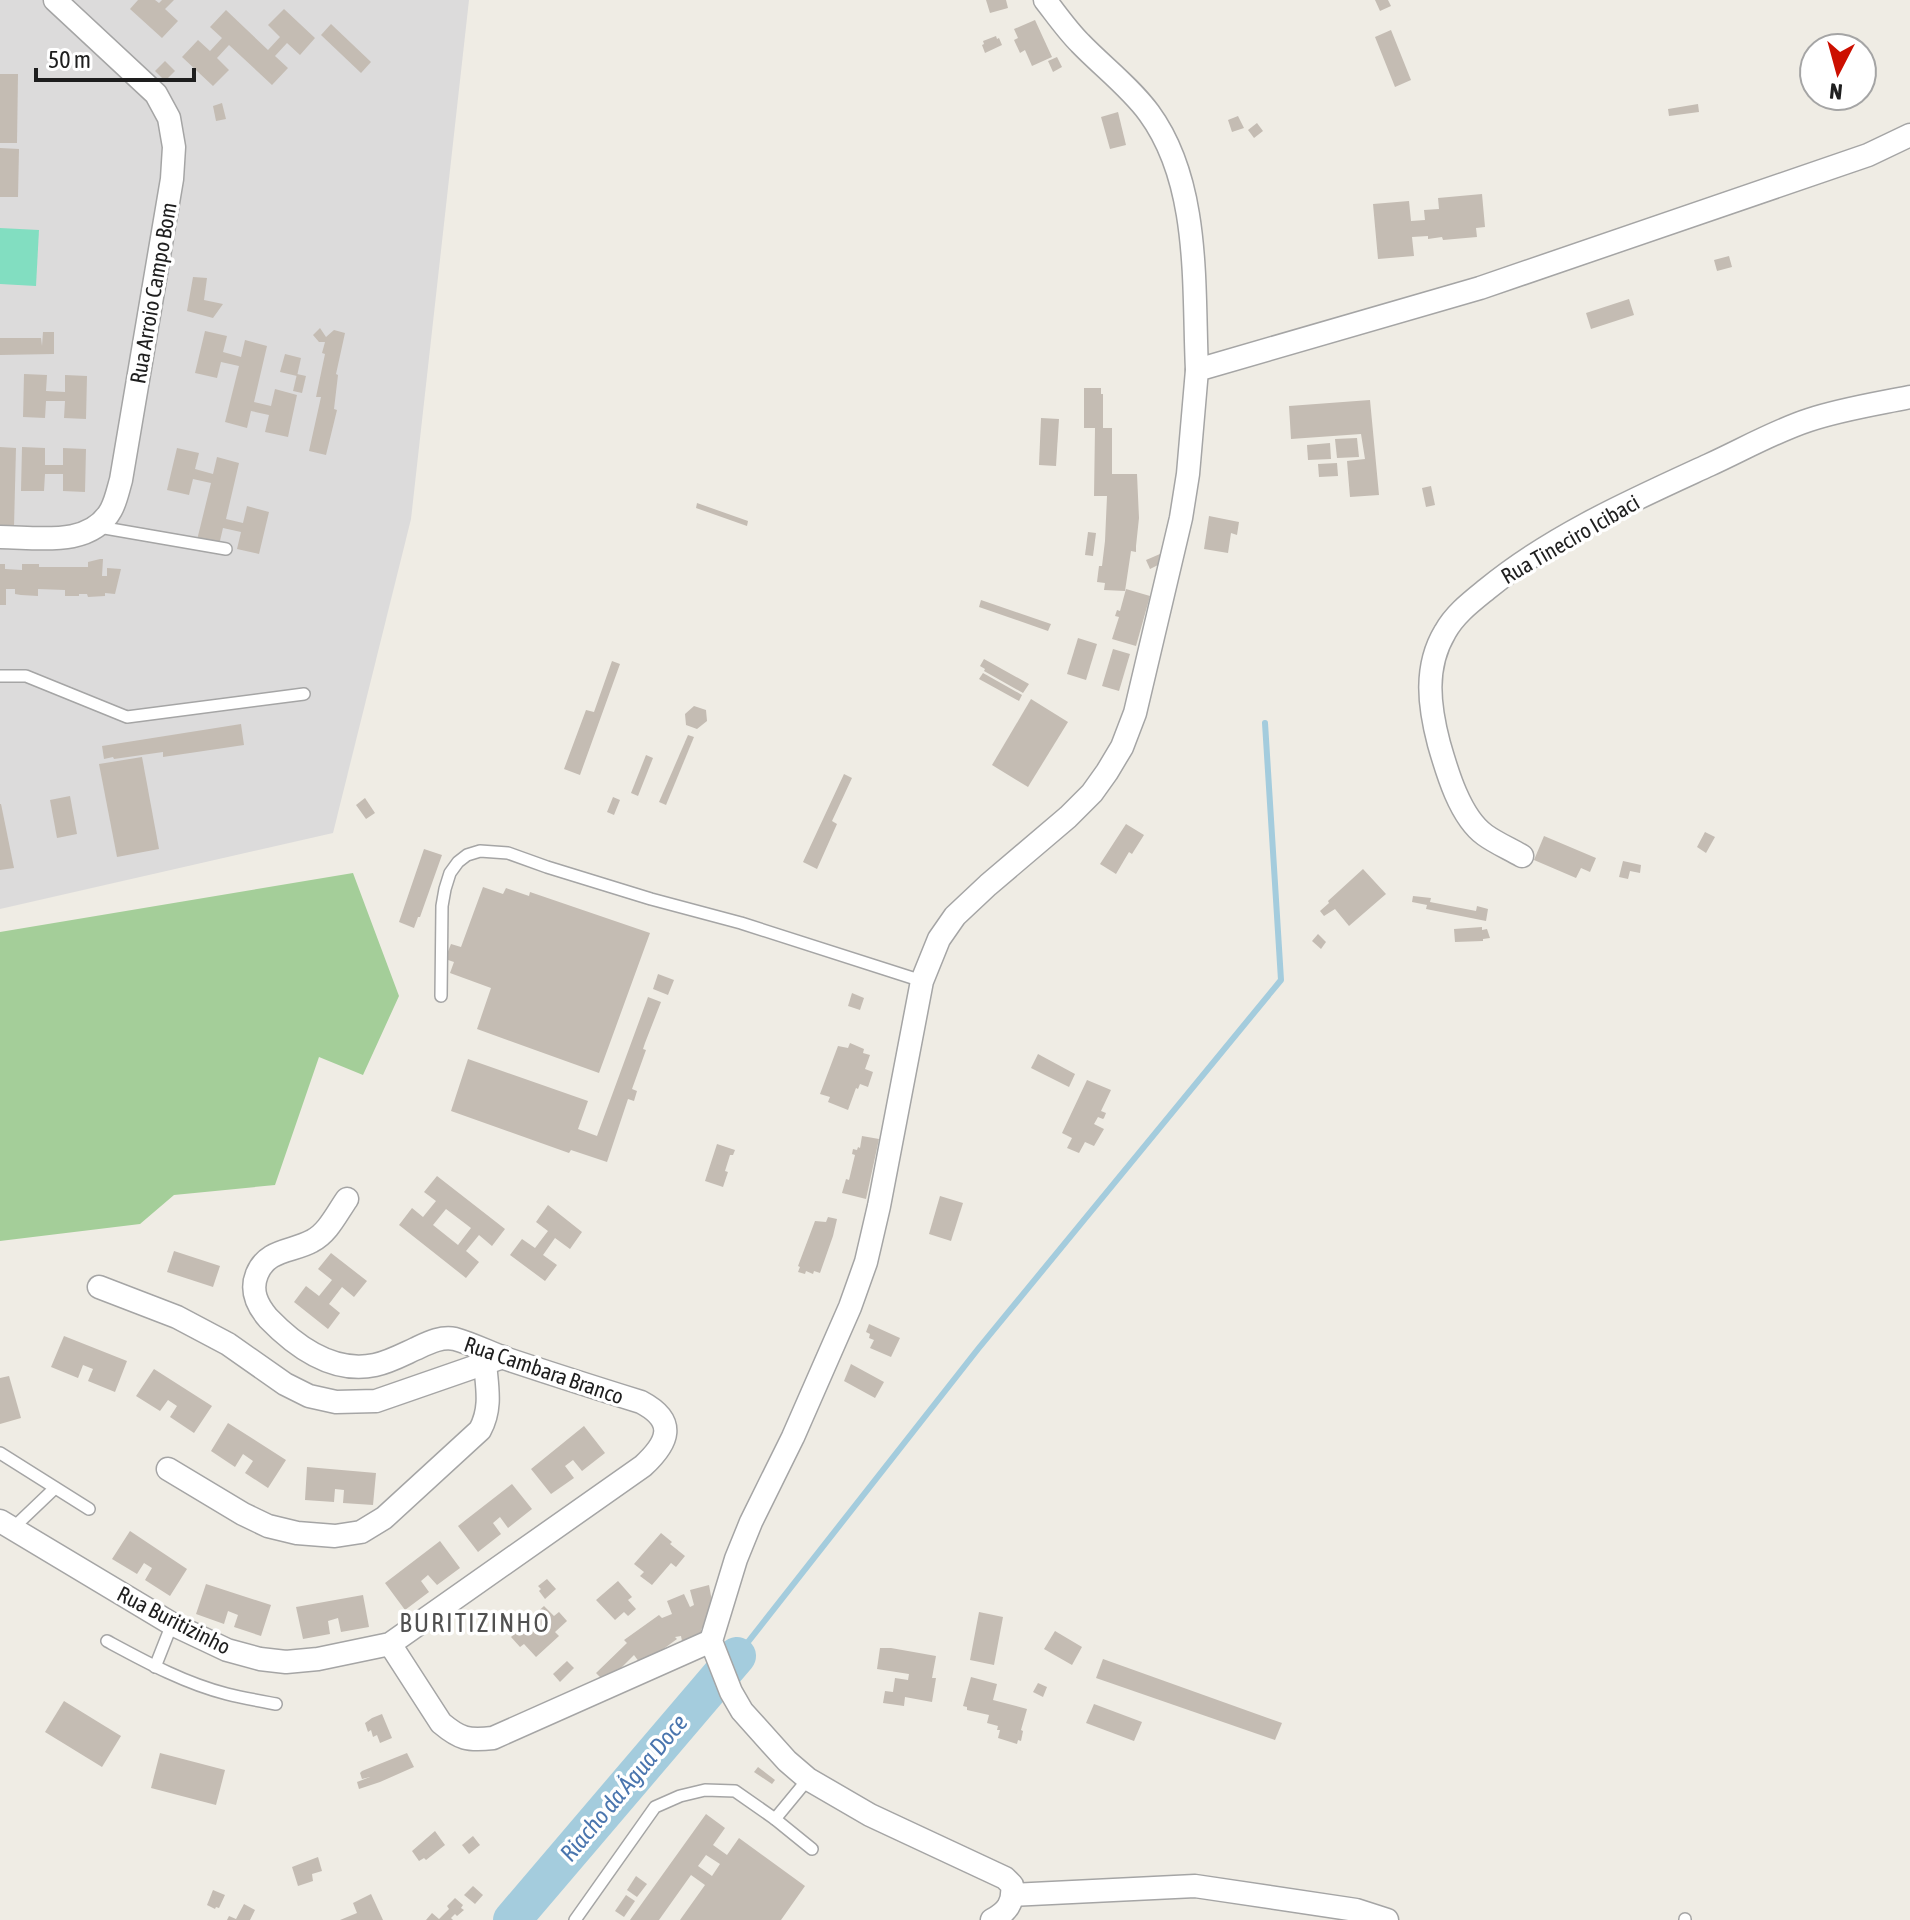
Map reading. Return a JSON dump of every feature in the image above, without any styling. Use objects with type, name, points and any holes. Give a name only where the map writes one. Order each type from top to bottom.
[{"type":"street","name":"Rua Arroio Campo Bom","points":[[55,0],[156,94],[169,118],[174,147],[172,179],[121,480],[111,510],[98,526]]},
{"type":"street","points":[[992,1920],[1007,1910],[1012,1902],[1012,1885],[1005,1878],[870,1815],[808,1779],[742,1711],[711,1641],[736,1559],[751,1522],[799,1423],[850,1307],[866,1262],[922,981],[939,939],[955,916],[1092,793],[1122,747],[1135,713],[1181,518],[1197,370],[1187,208],[1173,158],[1149,113],[1078,42],[1045,0]]},
{"type":"street","points":[[1197,370],[1480,288],[1868,155],[1910,135]]},
{"type":"street","name":"Rua Tineciro Icibaci","points":[[1522,856],[1484,834],[1465,812],[1435,728],[1430,702],[1430,674],[1438,646],[1461,610],[1511,569],[1583,526],[1642,496],[1808,420],[1910,397]]},
{"type":"street","points":[[0,537],[60,538],[82,535],[98,526]]},
{"type":"street","name":"Rua Cambara Branco","points":[[347,1199],[323,1233],[312,1242],[280,1251],[264,1260],[257,1273],[254,1295],[265,1315],[304,1349],[341,1366],[360,1367],[375,1365],[442,1338],[456,1339],[494,1360],[641,1402],[659,1414],[666,1426]]},
{"type":"street","points":[[99,1287],[177,1317],[228,1344],[285,1384],[309,1396],[336,1402],[376,1401],[494,1360],[489,1407],[480,1430],[384,1518],[361,1532],[335,1536],[297,1533],[268,1526],[168,1469]]},
{"type":"street","name":"Rua Buritizinho","points":[[6,1525],[172,1624],[227,1650],[286,1662],[318,1659],[390,1644],[643,1466],[663,1444],[666,1426]]},
{"type":"street","points":[[390,1644],[441,1723],[464,1739],[477,1740],[493,1738],[711,1641]]},
{"type":"street","points":[[1013,1895],[1195,1886],[1356,1910],[1387,1920]]},
{"type":"lane","points":[[98,526],[226,549]]},
{"type":"lane","points":[[0,676],[26,676],[127,717],[304,694]]},
{"type":"lane","points":[[441,996],[445,889],[450,873],[458,862],[480,851],[508,853],[922,981]]},
{"type":"lane","points":[[0,1453],[89,1509]]},
{"type":"lane","points":[[6,1525],[55,1488]]},
{"type":"lane","points":[[155,1667],[172,1624]]},
{"type":"lane","points":[[107,1641],[155,1667],[225,1694],[276,1704]]},
{"type":"lane","points":[[775,1819],[808,1779]]},
{"type":"lane","points":[[575,1920],[655,1807],[680,1796],[705,1790],[735,1791],[812,1849]]},
{"type":"shaded area","points":[[0,0],[469,0],[411,519],[333,833],[0,909]]},
{"type":"green space","points":[[0,228],[39,230],[36,286],[0,284]]},
{"type":"green space","points":[[353,873],[399,996],[363,1075],[319,1057],[275,1185],[174,1195],[140,1224],[0,1241],[0,932]]},
{"type":"building","points":[[138,0],[155,0],[159,3],[174,0],[165,9],[178,21],[162,38],[130,9]]},
{"type":"building","points":[[986,0],[1006,0],[1008,8],[990,13]]},
{"type":"building","points":[[1375,0],[1388,0],[1391,6],[1380,11]]},
{"type":"building","points":[[284,9],[315,38],[300,55],[287,43],[275,56],[288,68],[272,85],[229,45],[217,58],[229,70],[213,86],[182,57],[198,40],[210,51],[222,38],[210,27],[226,10],[268,50],[280,37],[268,25]]},
{"type":"building","points":[[1035,20],[1052,57],[1032,66],[1025,50],[1020,53],[1014,40],[1018,38],[1014,29]]},
{"type":"building","points":[[331,24],[371,62],[361,73],[321,35]]},
{"type":"building","points":[[1391,30],[1411,80],[1395,87],[1375,37]]},
{"type":"building","points":[[996,36],[1002,45],[985,53],[983,41]]},
{"type":"building","points":[[1057,57],[1062,67],[1053,72],[1048,61]]},
{"type":"building","points":[[165,61],[175,71],[165,81],[155,71]]},
{"type":"building","points":[[0,74],[18,74],[17,143],[0,143]]},
{"type":"building","points":[[222,103],[226,119],[216,121],[213,106]]},
{"type":"building","points":[[1698,104],[1699,112],[1669,116],[1668,109]]},
{"type":"building","points":[[1118,112],[1126,145],[1110,149],[1101,117]]},
{"type":"building","points":[[1238,116],[1244,128],[1232,132],[1228,120]]},
{"type":"building","points":[[1257,123],[1263,131],[1254,138],[1248,130]]},
{"type":"building","points":[[0,148],[19,149],[18,197],[0,197]]},
{"type":"building","points":[[1482,194],[1485,227],[1476,228],[1477,237],[1443,240],[1442,237],[1412,237],[1414,256],[1378,259],[1373,204],[1409,201],[1411,221],[1425,220],[1424,210],[1439,209],[1438,198]]},
{"type":"building","points":[[1729,256],[1732,267],[1717,271],[1714,260]]},
{"type":"building","points":[[193,277],[207,278],[204,300],[223,304],[213,318],[187,311]]},
{"type":"building","points":[[1629,299],[1634,315],[1591,329],[1586,313]]},
{"type":"building","points":[[320,328],[326,337],[334,330],[345,333],[336,374],[334,409],[337,410],[326,455],[309,451],[321,397],[316,397],[325,354],[322,353],[325,342],[319,342],[313,335]]},
{"type":"building","points":[[205,331],[227,336],[223,352],[241,357],[245,340],[267,346],[254,402],[271,406],[275,389],[297,395],[288,437],[265,432],[269,415],[251,411],[247,428],[225,422],[239,366],[221,362],[217,378],[195,373]]},
{"type":"building","points":[[43,332],[54,332],[54,354],[0,355],[0,338],[41,338],[42,346]]},
{"type":"building","points":[[285,354],[301,358],[297,376],[280,372]]},
{"type":"building","points":[[24,374],[47,375],[46,391],[65,392],[65,375],[87,376],[86,419],[64,418],[65,401],[46,401],[45,418],[23,417]]},
{"type":"building","points":[[297,374],[306,376],[302,393],[293,391]]},
{"type":"building","points":[[1084,388],[1101,388],[1103,394],[1103,428],[1112,428],[1112,474],[1137,474],[1139,518],[1136,552],[1131,551],[1125,591],[1104,590],[1105,583],[1097,582],[1105,541],[1107,496],[1094,496],[1095,428],[1084,428]]},
{"type":"building","points":[[1370,400],[1379,495],[1350,497],[1347,461],[1365,459],[1361,434],[1291,439],[1289,406]]},
{"type":"building","points":[[1041,418],[1059,419],[1056,466],[1039,465]]},
{"type":"building","points":[[1357,438],[1359,457],[1337,458],[1335,439]]},
{"type":"building","points":[[1330,443],[1331,459],[1308,460],[1307,445]]},
{"type":"building","points":[[0,447],[16,448],[14,527],[0,527]]},
{"type":"building","points":[[22,447],[45,448],[45,465],[63,465],[63,448],[86,449],[85,492],[63,491],[63,474],[45,474],[44,491],[21,491]]},
{"type":"building","points":[[177,448],[199,453],[195,469],[213,474],[217,457],[239,463],[226,519],[243,523],[247,506],[269,512],[259,554],[237,549],[241,532],[223,528],[219,545],[197,540],[211,483],[193,479],[189,495],[167,490]]},
{"type":"building","points":[[1337,463],[1338,476],[1319,477],[1318,464]]},
{"type":"building","points":[[1431,486],[1435,505],[1426,507],[1422,488]]},
{"type":"building","points":[[697,503],[748,521],[747,526],[696,508]]},
{"type":"building","points":[[1209,516],[1239,522],[1237,535],[1231,533],[1228,553],[1204,549]]},
{"type":"building","points":[[1088,532],[1096,533],[1093,556],[1085,555]]},
{"type":"building","points":[[1160,554],[1164,562],[1150,569],[1146,560]]},
{"type":"building","points":[[103,559],[102,576],[107,576],[107,568],[121,569],[115,594],[65,596],[65,590],[38,589],[38,596],[15,594],[15,589],[6,589],[6,605],[0,605],[0,564],[5,564],[5,569],[22,570],[22,564],[88,567],[88,562]]},
{"type":"building","points":[[1126,589],[1150,596],[1136,646],[1112,639],[1119,617],[1115,616],[1117,610],[1120,611]]},
{"type":"building","points":[[981,600],[1051,624],[1048,631],[979,607]]},
{"type":"building","points":[[1078,638],[1097,644],[1086,680],[1067,674]]},
{"type":"building","points":[[1113,649],[1130,654],[1119,691],[1102,686]]},
{"type":"building","points":[[984,659],[1029,684],[1023,693],[984,671],[980,666]]},
{"type":"building","points":[[612,661],[620,664],[580,775],[564,769],[586,710],[594,712]]},
{"type":"building","points":[[983,673],[1022,695],[1019,701],[979,679]]},
{"type":"building","points":[[1031,699],[1068,722],[1028,787],[992,765]]},
{"type":"building","points":[[694,706],[706,710],[707,721],[697,729],[686,725],[685,714]]},
{"type":"building","points":[[241,724],[244,745],[163,757],[163,752],[104,759],[102,746]]},
{"type":"building","points":[[688,735],[694,737],[666,805],[659,802]]},
{"type":"building","points":[[646,755],[653,758],[638,796],[631,793]]},
{"type":"building","points":[[142,757],[159,849],[117,857],[99,764]]},
{"type":"building","points":[[844,774],[852,778],[832,821],[837,824],[817,869],[803,862]]},
{"type":"building","points":[[70,796],[77,834],[57,838],[50,800]]},
{"type":"building","points":[[613,797],[620,800],[614,815],[607,812]]},
{"type":"building","points":[[365,798],[375,813],[366,819],[356,805]]},
{"type":"building","points":[[0,804],[14,868],[0,870]]},
{"type":"building","points":[[1126,824],[1144,835],[1116,874],[1100,864]]},
{"type":"building","points":[[1705,832],[1715,837],[1706,853],[1697,847]]},
{"type":"building","points":[[1544,836],[1596,858],[1590,872],[1581,868],[1576,878],[1534,860]]},
{"type":"building","points":[[424,849],[442,855],[414,928],[399,922]]},
{"type":"building","points":[[1623,861],[1641,865],[1640,873],[1630,871],[1628,879],[1619,877]]},
{"type":"building","points":[[1363,869],[1386,894],[1349,926],[1335,909],[1324,916],[1320,911],[1328,901]]},
{"type":"building","points":[[483,887],[503,894],[506,888],[529,896],[530,892],[650,933],[599,1073],[477,1029],[491,988],[450,973],[454,962],[445,959],[451,944],[461,947]]},
{"type":"building","points":[[1413,896],[1476,911],[1477,906],[1488,909],[1486,921],[1426,909],[1427,905],[1412,902]]},
{"type":"building","points":[[1482,927],[1482,930],[1487,929],[1490,938],[1455,942],[1454,929]]},
{"type":"building","points":[[1318,934],[1326,942],[1321,949],[1312,941]]},
{"type":"building","points":[[658,974],[674,980],[668,995],[653,989]]},
{"type":"building","points":[[852,993],[864,998],[860,1010],[848,1006]]},
{"type":"building","points":[[648,997],[661,1002],[632,1089],[637,1091],[634,1101],[628,1099],[607,1162],[571,1150],[569,1153],[451,1111],[468,1059],[588,1101],[578,1129],[597,1136]]},
{"type":"building","points":[[850,1043],[870,1055],[865,1069],[873,1072],[868,1087],[860,1084],[856,1088],[848,1110],[828,1102],[830,1097],[820,1094],[838,1046],[848,1048]]},
{"type":"building","points":[[1038,1054],[1075,1074],[1069,1087],[1031,1068]]},
{"type":"building","points":[[1087,1080],[1111,1090],[1101,1111],[1106,1113],[1104,1118],[1098,1117],[1094,1124],[1104,1129],[1094,1146],[1085,1142],[1079,1153],[1067,1148],[1072,1138],[1062,1133]]},
{"type":"building","points":[[862,1136],[879,1139],[866,1199],[842,1193],[846,1179],[849,1180],[855,1155],[852,1154],[853,1149],[860,1148]]},
{"type":"building","points":[[717,1144],[735,1150],[730,1155],[723,1187],[705,1181]]},
{"type":"building","points":[[437,1176],[505,1229],[492,1246],[479,1235],[466,1251],[479,1262],[466,1278],[399,1225],[412,1208],[423,1217],[436,1201],[424,1192]],"holes":[[[446,1209],[471,1228],[458,1245],[433,1225]]]},
{"type":"building","points":[[940,1196],[963,1203],[951,1241],[929,1234]]},
{"type":"building","points":[[548,1205],[582,1232],[570,1249],[555,1238],[543,1255],[557,1265],[545,1281],[510,1255],[522,1239],[535,1248],[548,1231],[536,1222]]},
{"type":"building","points":[[828,1217],[837,1219],[820,1273],[798,1272],[815,1221],[826,1222]]},
{"type":"building","points":[[174,1251],[220,1266],[213,1287],[167,1272]]},
{"type":"building","points":[[331,1253],[367,1281],[354,1297],[342,1287],[329,1304],[340,1313],[328,1329],[294,1302],[306,1286],[319,1296],[332,1280],[318,1269]]},
{"type":"building","points":[[869,1324],[900,1338],[891,1357],[870,1348],[874,1340],[866,1332]]},
{"type":"building","points":[[64,1336],[127,1361],[115,1392],[88,1381],[93,1369],[83,1365],[78,1378],[51,1367]]},
{"type":"building","points":[[851,1364],[884,1382],[875,1398],[844,1381]]},
{"type":"building","points":[[154,1369],[212,1406],[194,1433],[170,1417],[177,1406],[168,1400],[160,1411],[136,1396]]},
{"type":"building","points":[[9,1376],[21,1418],[0,1424],[0,1378]]},
{"type":"building","points":[[228,1423],[286,1460],[268,1488],[245,1473],[253,1461],[243,1454],[235,1467],[211,1451]]},
{"type":"building","points":[[584,1426],[605,1453],[582,1471],[573,1460],[565,1466],[574,1478],[551,1494],[531,1469]]},
{"type":"building","points":[[307,1467],[376,1473],[373,1505],[343,1503],[344,1490],[335,1489],[334,1502],[305,1500]]},
{"type":"building","points":[[512,1484],[532,1509],[508,1528],[500,1517],[493,1523],[501,1534],[478,1552],[458,1526]]},
{"type":"building","points":[[130,1531],[187,1569],[170,1596],[145,1580],[152,1568],[144,1563],[137,1574],[112,1559]]},
{"type":"building","points":[[661,1533],[685,1556],[676,1567],[671,1563],[652,1585],[640,1576],[644,1572],[634,1564]]},
{"type":"building","points":[[440,1541],[460,1568],[437,1585],[428,1575],[421,1581],[429,1592],[405,1610],[385,1583]]},
{"type":"building","points":[[547,1579],[556,1589],[545,1599],[538,1586]]},
{"type":"building","points":[[618,1581],[632,1597],[628,1600],[636,1609],[628,1616],[624,1612],[615,1620],[596,1600]]},
{"type":"building","points":[[206,1584],[271,1605],[261,1636],[234,1627],[238,1615],[228,1611],[224,1624],[196,1614]]},
{"type":"building","points":[[709,1585],[716,1623],[701,1629],[705,1640],[683,1646],[681,1636],[675,1637],[677,1639],[662,1650],[665,1655],[642,1666],[634,1655],[606,1683],[596,1673],[627,1643],[624,1640],[659,1615],[662,1618],[672,1614],[667,1601],[684,1594],[690,1607],[694,1605],[690,1590]]},
{"type":"building","points":[[363,1595],[369,1627],[341,1632],[338,1618],[328,1621],[330,1634],[303,1639],[296,1607]]},
{"type":"building","points":[[544,1606],[554,1616],[559,1612],[567,1621],[555,1632],[559,1636],[536,1657],[524,1644],[520,1647],[511,1637]]},
{"type":"building","points":[[979,1612],[1003,1617],[994,1665],[970,1660]]},
{"type":"building","points":[[1055,1631],[1082,1647],[1072,1665],[1044,1649]]},
{"type":"building","points":[[880,1648],[936,1656],[932,1702],[905,1697],[904,1706],[883,1703],[885,1691],[893,1692],[895,1678],[908,1680],[909,1674],[877,1669]]},
{"type":"building","points":[[1103,1659],[1282,1723],[1275,1740],[1096,1678]]},
{"type":"building","points":[[567,1661],[574,1668],[560,1682],[553,1674]]},
{"type":"building","points":[[971,1677],[997,1684],[993,1700],[1027,1709],[1021,1741],[1018,1740],[1017,1744],[998,1738],[998,1726],[987,1723],[989,1715],[967,1710],[963,1706]]},
{"type":"building","points":[[1038,1683],[1047,1687],[1043,1697],[1033,1692]]},
{"type":"building","points":[[64,1701],[121,1736],[102,1767],[45,1732]]},
{"type":"building","points":[[1094,1704],[1142,1722],[1134,1741],[1086,1723]]},
{"type":"building","points":[[382,1714],[392,1738],[380,1743],[377,1735],[373,1737],[371,1730],[368,1732],[365,1723]]},
{"type":"building","points":[[160,1753],[225,1770],[216,1805],[151,1788]]},
{"type":"building","points":[[407,1753],[414,1767],[359,1789],[357,1782],[370,1777],[362,1779],[362,1771]]},
{"type":"building","points":[[758,1767],[775,1780],[772,1784],[754,1772]]},
{"type":"building","points":[[706,1814],[725,1828],[713,1845],[727,1855],[739,1838],[805,1886],[781,1920],[680,1920],[705,1885],[691,1875],[659,1920],[630,1920]],"holes":[[[706,1855],[720,1864],[712,1876],[698,1866]]]},
{"type":"building","points":[[435,1831],[445,1845],[426,1860],[419,1861],[412,1851]]},
{"type":"building","points":[[473,1836],[480,1845],[469,1854],[462,1845]]},
{"type":"building","points":[[318,1857],[322,1871],[312,1874],[313,1881],[298,1886],[292,1867]]},
{"type":"building","points":[[636,1876],[647,1884],[637,1897],[627,1890]]},
{"type":"building","points":[[473,1886],[483,1895],[475,1904],[464,1895]]},
{"type":"building","points":[[213,1890],[225,1895],[219,1908],[215,1909],[207,1905]]},
{"type":"building","points":[[371,1894],[383,1920],[340,1920],[357,1913],[353,1903]]},
{"type":"building","points":[[626,1895],[635,1901],[624,1917],[615,1911]]},
{"type":"building","points":[[455,1898],[464,1910],[457,1916],[455,1914],[451,1918],[453,1920],[426,1920],[432,1913],[439,1919]]},
{"type":"building","points":[[244,1904],[255,1910],[250,1920],[227,1920],[229,1916],[236,1919]]},
{"type":"waterway","points":[[737,1656],[978,1349],[1281,980],[1265,723]]},
{"type":"waterway","name":"Riacho da Água Doce","points":[[512,1920],[737,1656]]},
{"type":"district","name":"BURITIZINHO","points":[[475,1623]]}]
